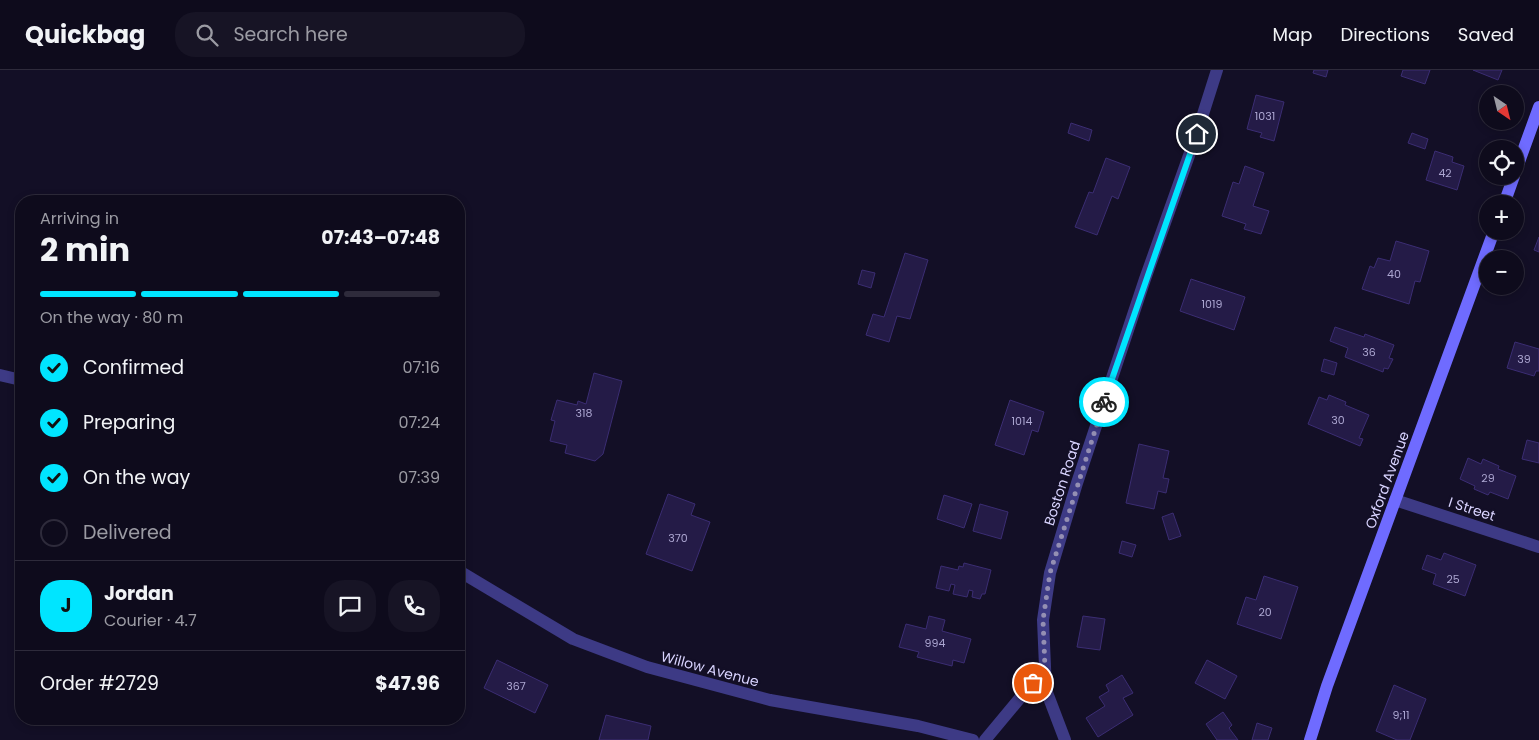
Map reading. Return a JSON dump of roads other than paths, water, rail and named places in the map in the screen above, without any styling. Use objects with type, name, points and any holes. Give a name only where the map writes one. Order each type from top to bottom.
[{"type":"street","name":"Boston Road","points":[[1065,740],[1046,690],[1043,620],[1050,573],[1086,457],[1197,134],[1217,70]]},
{"type":"street","points":[[1524,147],[1539,107]]},
{"type":"street","name":"Oxford Avenue","points":[[1310,740],[1327,686],[1491,240]]},
{"type":"street","points":[[0,375],[15,379]]},
{"type":"street","name":"I Street","points":[[1395,500],[1539,547]]},
{"type":"street","name":"Willow Avenue","points":[[465,575],[573,639],[647,667],[770,700],[918,726],[973,740]]},
{"type":"street","points":[[985,740],[1045,668]]}]
